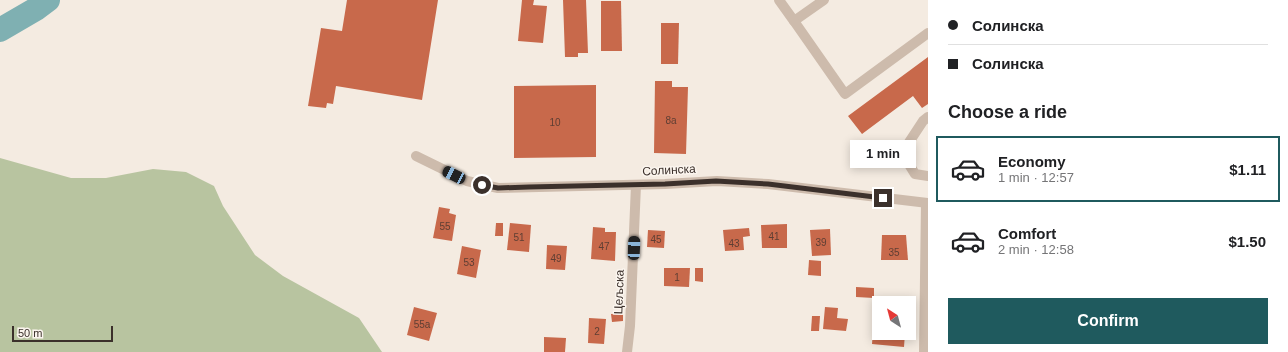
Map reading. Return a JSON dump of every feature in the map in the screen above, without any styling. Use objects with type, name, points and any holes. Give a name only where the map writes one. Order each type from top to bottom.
[{"type":"street","points":[[779,0],[845,94],[928,33]]},
{"type":"street","points":[[794,22],[824,0]]},
{"type":"street","points":[[928,117],[923,121],[902,153],[915,174],[928,176]]},
{"type":"street","name":"Солинска","points":[[416,156],[467,181],[498,188],[636,185],[716,181],[768,184],[927,203]]},
{"type":"street","name":"Цељска","points":[[627,352],[630,326],[636,185]]},
{"type":"street","points":[[924,352],[927,203]]},
{"type":"green space","points":[[0,158],[71,178],[106,178],[153,169],[186,172],[214,186],[223,206],[255,255],[283,276],[359,318],[382,352],[0,352]]},
{"type":"building","points":[[347,0],[438,0],[422,100],[336,86],[333,104],[327,103],[326,108],[308,106],[321,28],[342,31]]},
{"type":"building","points":[[522,0],[534,0],[533,5],[547,6],[543,43],[518,41]]},
{"type":"building","points":[[563,0],[586,0],[588,53],[578,53],[578,57],[565,57]]},
{"type":"building","points":[[601,1],[621,1],[622,51],[601,51]]},
{"type":"building","points":[[661,23],[679,23],[678,64],[661,64]]},
{"type":"building","points":[[928,57],[928,104],[922,108],[913,96],[862,134],[848,116]]},
{"type":"building","points":[[655,81],[672,81],[672,87],[688,87],[686,154],[654,153]]},
{"type":"building","points":[[596,85],[596,157],[514,158],[514,86]]},
{"type":"building","points":[[439,207],[450,209],[449,213],[456,215],[452,241],[433,238]]},
{"type":"building","points":[[496,223],[503,223],[503,236],[495,236]]},
{"type":"building","points":[[510,223],[531,225],[529,252],[507,250]]},
{"type":"building","points":[[787,224],[787,248],[762,248],[761,225]]},
{"type":"building","points":[[593,227],[605,228],[605,232],[616,232],[615,261],[591,259]]},
{"type":"building","points":[[749,228],[750,236],[743,237],[744,250],[725,251],[723,230]]},
{"type":"building","points":[[830,229],[831,255],[812,256],[810,230]]},
{"type":"building","points":[[648,230],[665,231],[664,248],[647,247]]},
{"type":"building","points":[[882,235],[906,235],[908,260],[881,260]]},
{"type":"building","points":[[547,245],[567,246],[565,270],[546,269]]},
{"type":"building","points":[[462,246],[481,250],[476,278],[457,274]]},
{"type":"building","points":[[809,260],[821,261],[821,276],[808,275]]},
{"type":"building","points":[[664,268],[690,268],[689,287],[664,286]]},
{"type":"building","points":[[695,268],[703,268],[703,282],[695,281]]},
{"type":"building","points":[[856,287],[874,288],[874,296],[872,296],[872,298],[856,297]]},
{"type":"building","points":[[414,307],[437,313],[429,341],[407,335]]},
{"type":"building","points":[[825,307],[838,308],[837,318],[848,319],[846,331],[823,329]]},
{"type":"building","points":[[623,313],[623,321],[612,322],[611,314]]},
{"type":"building","points":[[812,316],[820,316],[819,331],[811,331]]},
{"type":"building","points":[[589,318],[606,319],[604,344],[588,343]]},
{"type":"building","points":[[544,337],[566,338],[565,352],[544,352]]},
{"type":"building","points":[[872,340],[904,340],[904,347],[872,344]]},
{"type":"waterway","points":[[0,30],[36,9],[48,0]]},
{"type":"route","points":[[482,185],[498,188],[665,184],[716,181],[768,184],[855,196],[883,198]]}]
